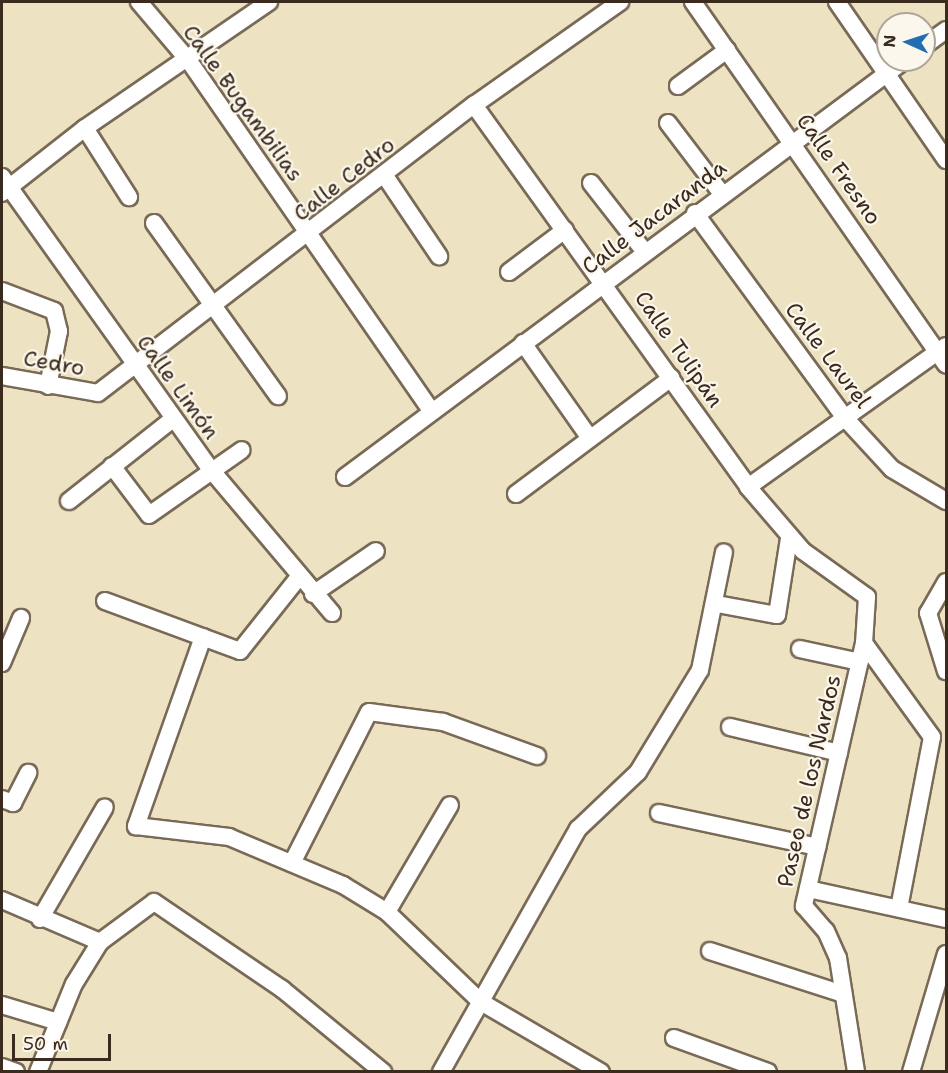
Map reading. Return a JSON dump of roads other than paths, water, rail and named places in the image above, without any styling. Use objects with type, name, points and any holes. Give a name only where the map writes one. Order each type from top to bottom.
[{"type":"street","points":[[4,186],[85,128],[189,61],[269,2]]},
{"type":"street","name":"Calle Cedro","points":[[98,393],[309,236],[474,105],[620,2]]},
{"type":"street","name":"Calle Fresno","points":[[693,2],[944,354]]},
{"type":"street","points":[[837,2],[946,160]]},
{"type":"street","name":"Calle Bugambilias","points":[[147,4],[189,61],[430,410]]},
{"type":"street","points":[[678,86],[727,50]]},
{"type":"street","name":"Calle Jacaranda","points":[[345,477],[430,410],[792,141],[889,72]]},
{"type":"street","name":"Calle Tulipán","points":[[474,105],[605,282],[748,487],[789,538],[867,597]]},
{"type":"street","points":[[668,123],[722,194]]},
{"type":"street","points":[[85,128],[129,197]]},
{"type":"street","points":[[385,176],[439,256]]},
{"type":"street","points":[[591,183],[645,252]]},
{"type":"street","name":"Calle Limón","points":[[4,186],[212,471],[298,578],[332,613]]},
{"type":"street","name":"Calle Laurel","points":[[695,213],[845,418],[892,469],[946,501]]},
{"type":"street","points":[[154,223],[213,309],[278,396]]},
{"type":"street","points":[[509,272],[565,230]]},
{"type":"street","points":[[2,291],[54,311],[59,331],[48,387]]},
{"type":"street","points":[[523,343],[589,437]]},
{"type":"street","points":[[748,487],[845,418],[944,354]]},
{"type":"street","name":"Cedro","points":[[2,376],[48,387],[98,393]]},
{"type":"street","points":[[516,494],[589,437],[671,378]]},
{"type":"street","points":[[69,501],[173,419]]},
{"type":"street","points":[[112,466],[149,515],[242,450]]},
{"type":"street","points":[[717,604],[777,615],[789,538]]},
{"type":"street","points":[[313,594],[376,551]]},
{"type":"street","points":[[441,1071],[578,829],[644,762],[700,670],[717,604],[724,552]]},
{"type":"street","points":[[105,601],[240,651],[298,578]]},
{"type":"street","points":[[946,582],[928,613],[946,671]]},
{"type":"street","name":"Paseo de los Nardos","points":[[856,1071],[838,958],[826,932],[804,906],[864,643],[867,597]]},
{"type":"street","points":[[2,663],[21,618]]},
{"type":"street","points":[[203,637],[190,681],[136,826],[229,837],[292,863],[387,912],[481,1002],[601,1071]]},
{"type":"street","points":[[864,643],[932,737],[899,909]]},
{"type":"street","points":[[800,649],[860,662]]},
{"type":"street","points":[[292,863],[369,712],[443,723],[537,756]]},
{"type":"street","points":[[730,727],[839,753]]},
{"type":"street","points":[[2,799],[13,803],[28,772]]},
{"type":"street","points":[[387,912],[450,805]]},
{"type":"street","points":[[40,919],[105,807]]},
{"type":"street","points":[[659,813],[817,846]]},
{"type":"street","points":[[808,889],[946,919]]},
{"type":"street","points":[[2,900],[40,919],[100,942]]},
{"type":"street","points":[[38,1071],[58,1022],[100,942],[154,902],[282,989],[383,1071]]},
{"type":"street","points":[[710,951],[843,994]]},
{"type":"street","points":[[911,1071],[946,961]]},
{"type":"street","points":[[2,1005],[58,1022]]},
{"type":"street","points":[[674,1038],[768,1071]]},
{"type":"street","points":[[2,1067],[16,1071]]}]
